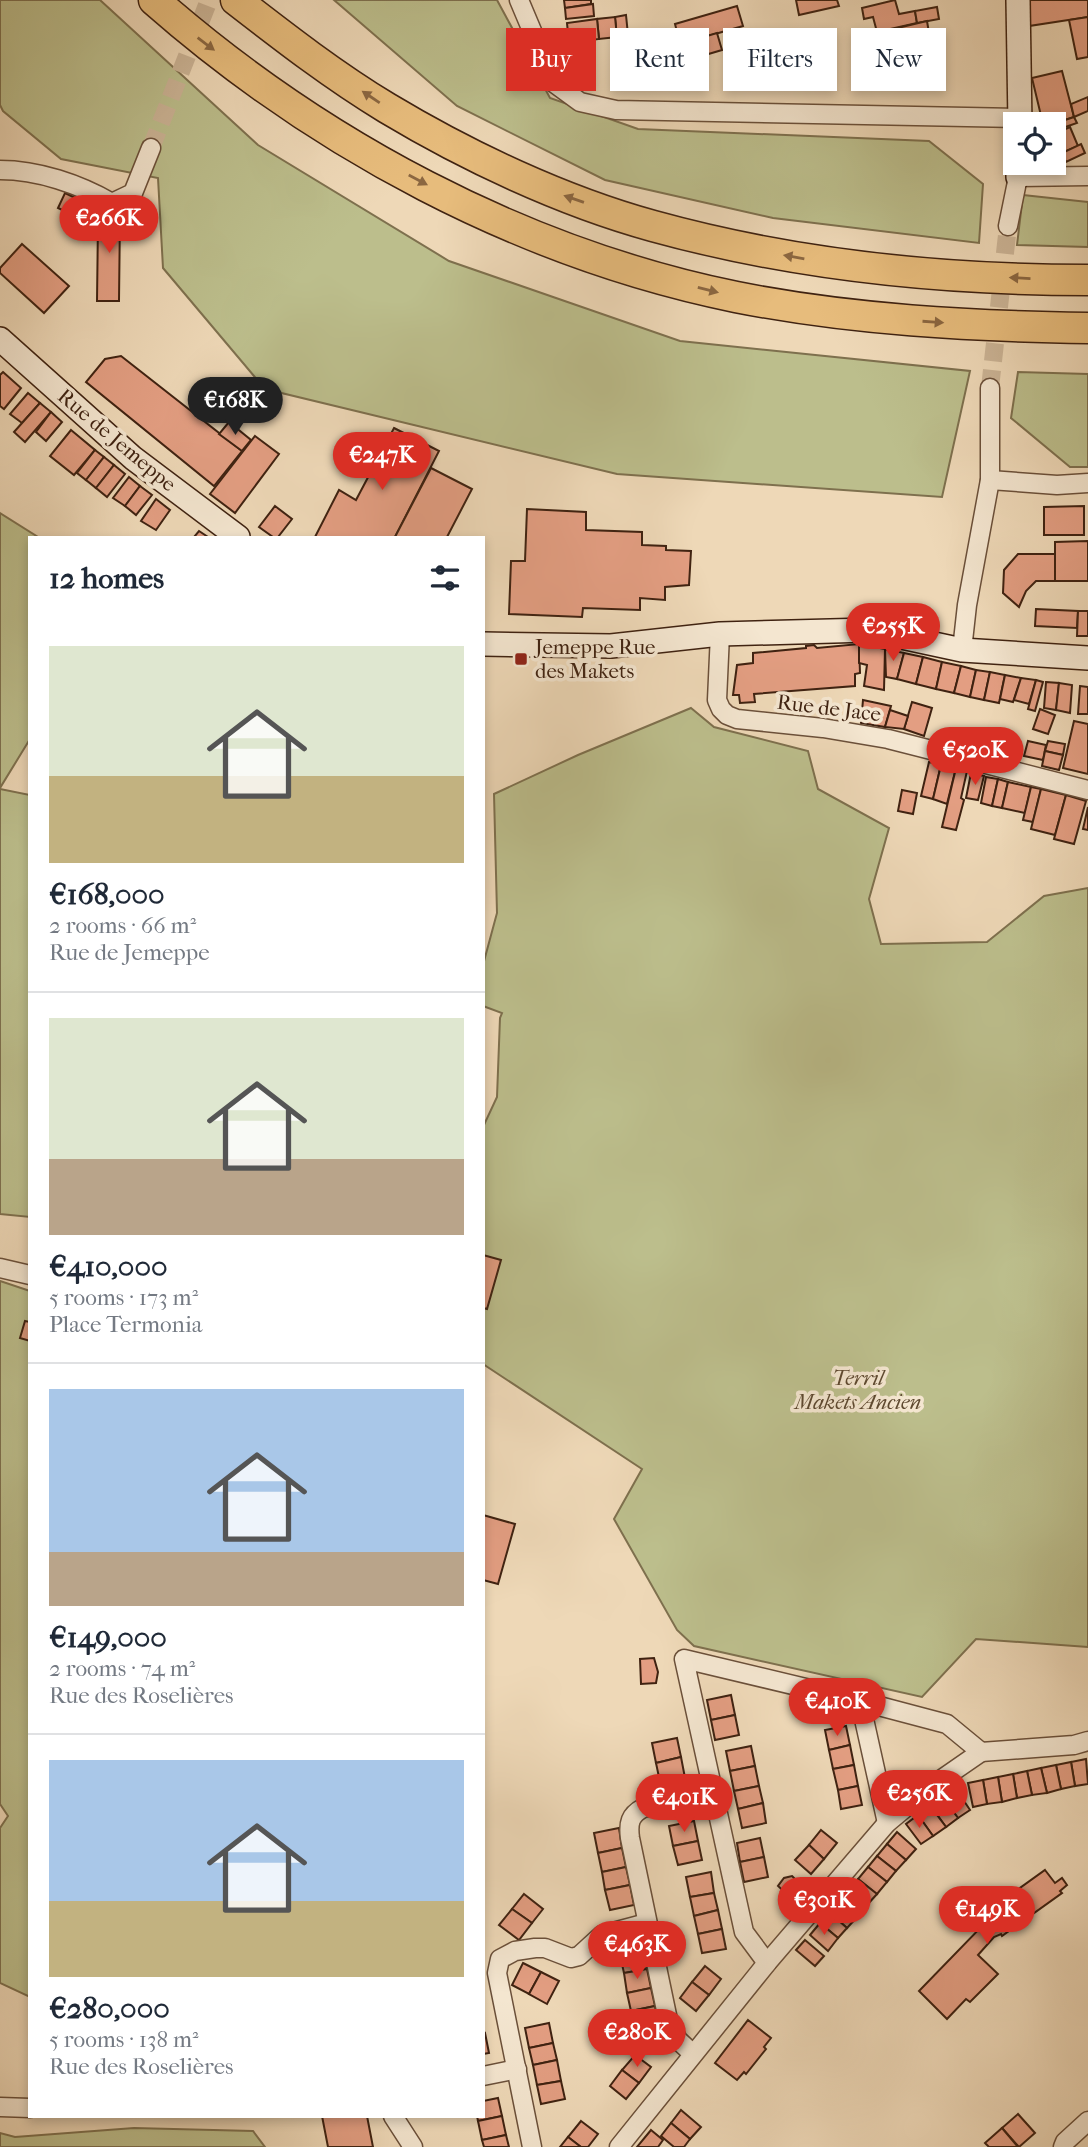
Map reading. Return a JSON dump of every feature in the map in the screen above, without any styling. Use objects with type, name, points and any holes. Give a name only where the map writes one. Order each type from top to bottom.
[{"type":"highway","points":[[154,0],[192,34],[276,96],[364,152],[452,199],[568,249],[642,274],[736,297],[832,312],[932,323],[1088,328]]},
{"type":"highway","points":[[236,0],[304,53],[387,108],[470,153],[560,194],[651,226],[835,264],[935,274],[1088,280]]},
{"type":"street","points":[[519,0],[554,83],[580,102],[616,110],[1003,121]]},
{"type":"street","points":[[1018,0],[1020,112]]},
{"type":"street","points":[[0,170],[54,178],[93,192],[112,203],[134,193],[151,148]]},
{"type":"street","points":[[1066,174],[1088,176]]},
{"type":"street","points":[[1008,226],[1017,175]]},
{"type":"street","name":"Rue de Jemeppe","points":[[0,339],[133,458],[237,536]]},
{"type":"street","points":[[962,650],[967,605],[990,480],[990,388]]},
{"type":"street","points":[[990,480],[1057,485],[1088,483]]},
{"type":"street","points":[[485,644],[611,646],[720,634],[869,630],[962,650],[1088,658]]},
{"type":"street","name":"Rue de Jace","points":[[720,634],[717,700],[720,709],[727,715],[750,722],[823,728],[888,739],[1088,790]]},
{"type":"street","points":[[0,1268],[28,1275]]},
{"type":"street","points":[[767,1963],[744,1932],[684,1658],[947,1724],[981,1752]]},
{"type":"street","points":[[860,1701],[887,1823]]},
{"type":"street","points":[[619,2147],[767,1963],[887,1823],[929,1788],[981,1752],[1074,1745],[1088,1741]]},
{"type":"street","points":[[693,2054],[678,2040],[668,2020],[630,1838],[629,1821],[634,1813],[643,1808],[715,1793]]},
{"type":"street","points":[[532,2147],[497,1973],[500,1959],[515,1951],[535,1948],[545,1948],[571,1958],[579,1956],[602,1935],[647,1923]]},
{"type":"street","points":[[485,2076],[517,2069]]},
{"type":"street","points":[[0,2107],[28,2108]]},
{"type":"street","points":[[394,2118],[413,2147]]},
{"type":"street","points":[[1063,2147],[1088,2121]]},
{"type":"green space","points":[[0,0],[100,0],[258,145],[449,261],[680,341],[970,371],[942,497],[617,474],[265,389],[163,268],[158,178],[61,159],[3,111],[0,105]]},
{"type":"green space","points":[[334,0],[497,0],[512,28],[506,28],[506,91],[546,91],[550,98],[638,129],[929,141],[983,184],[979,243],[773,218],[605,180],[457,106]]},
{"type":"green space","points":[[1023,195],[1088,202],[1088,247],[1017,245]]},
{"type":"green space","points":[[1018,372],[1088,374],[1088,467],[1070,467],[1011,418]]},
{"type":"green space","points":[[0,513],[36,536],[28,536],[28,742],[0,788]]},
{"type":"green space","name":"Terril Makets Ancien","points":[[691,708],[714,727],[808,751],[818,789],[889,828],[869,899],[881,944],[987,942],[1044,896],[1088,888],[1088,1647],[976,1639],[922,1697],[694,1646],[677,1630],[614,1519],[642,1469],[485,1365],[485,1123],[497,1097],[502,1013],[485,1007],[485,958],[497,913],[494,794],[578,755]]},
{"type":"green space","points":[[0,789],[28,795],[28,1217],[0,1214]]},
{"type":"green space","points":[[0,1281],[28,1290],[28,1996],[0,1983],[0,1828],[8,1816],[0,1804]]},
{"type":"green space","points":[[134,2128],[253,2131],[265,2147],[0,2147],[0,2133],[15,2137]]},
{"type":"building","points":[[564,0],[591,0],[591,4],[565,8]]},
{"type":"building","points":[[796,0],[837,0],[839,6],[799,15]]},
{"type":"building","points":[[895,0],[899,14],[915,11],[917,23],[895,28],[876,28],[873,17],[864,19],[862,8]]},
{"type":"building","points":[[1028,0],[1088,0],[1088,17],[1029,26]]},
{"type":"building","points":[[593,4],[594,16],[566,19],[565,8]]},
{"type":"building","points":[[737,6],[743,26],[723,28],[723,32],[709,36],[709,28],[676,28],[675,24]]},
{"type":"building","points":[[937,7],[939,19],[917,23],[915,11]]},
{"type":"building","points":[[626,15],[627,28],[616,28],[615,17]]},
{"type":"building","points":[[615,17],[616,28],[610,28],[610,38],[599,39],[597,19]]},
{"type":"building","points":[[1088,17],[1088,57],[1077,59],[1069,20]]},
{"type":"building","points":[[597,19],[599,39],[596,39],[596,28],[568,28],[567,23]]},
{"type":"building","points":[[927,21],[928,28],[898,28]]},
{"type":"building","points":[[717,33],[722,50],[709,54],[709,35]]},
{"type":"building","points":[[1062,71],[1074,117],[1066,120],[1066,112],[1040,112],[1032,78]]},
{"type":"building","points":[[1088,97],[1088,111],[1074,117],[1071,104]]},
{"type":"building","points":[[1074,117],[1077,123],[1066,127],[1066,120]]},
{"type":"building","points":[[1070,127],[1078,146],[1066,151],[1066,129]]},
{"type":"building","points":[[1081,144],[1085,153],[1066,162],[1066,151]]},
{"type":"building","points":[[65,193],[88,204],[81,219],[58,208]]},
{"type":"building","points":[[101,203],[120,214],[119,301],[97,301],[98,222]]},
{"type":"building","points":[[22,244],[69,286],[44,313],[0,273],[0,268]]},
{"type":"building","points":[[121,356],[242,451],[214,486],[86,382],[105,359]]},
{"type":"building","points":[[3,372],[21,388],[4,409],[0,406],[0,375]]},
{"type":"building","points":[[28,393],[40,403],[22,423],[10,414]]},
{"type":"building","points":[[40,403],[51,412],[25,442],[14,432]]},
{"type":"building","points":[[51,412],[62,422],[46,441],[36,432]]},
{"type":"building","points":[[229,422],[251,440],[242,451],[219,434]]},
{"type":"building","points":[[394,428],[439,451],[396,536],[316,536],[339,490],[356,500]]},
{"type":"building","points":[[71,430],[95,450],[74,475],[50,456]]},
{"type":"building","points":[[255,436],[279,454],[235,513],[210,494]]},
{"type":"building","points":[[95,450],[104,457],[86,480],[77,473]]},
{"type":"building","points":[[104,457],[114,465],[96,488],[86,480]]},
{"type":"building","points":[[114,465],[125,474],[107,497],[96,488]]},
{"type":"building","points":[[431,468],[472,489],[448,536],[396,536]]},
{"type":"building","points":[[129,477],[140,486],[125,506],[113,498]]},
{"type":"building","points":[[140,486],[152,495],[136,515],[125,506]]},
{"type":"building","points":[[156,499],[170,510],[156,530],[141,521]]},
{"type":"building","points":[[275,506],[292,519],[279,536],[272,536],[259,527]]},
{"type":"building","points":[[1084,506],[1084,535],[1044,535],[1044,507]]},
{"type":"building","points":[[527,509],[586,512],[586,530],[642,532],[642,545],[691,551],[689,585],[665,587],[665,600],[640,598],[640,610],[583,608],[582,617],[509,614],[511,561],[525,561]]},
{"type":"building","points":[[1088,541],[1088,581],[1055,581],[1055,542]]},
{"type":"building","points":[[1018,554],[1055,554],[1055,581],[1036,581],[1026,591],[1019,607],[1003,593],[1004,570]]},
{"type":"building","points":[[1036,609],[1078,611],[1077,628],[1035,626]]},
{"type":"building","points":[[1078,611],[1088,611],[1088,636],[1077,636]]},
{"type":"building","points":[[859,644],[860,673],[855,674],[855,686],[754,694],[755,702],[740,703],[739,695],[733,695],[737,665],[753,663],[753,653],[814,645],[817,648]]},
{"type":"building","points":[[859,644],[885,649],[884,690],[864,686],[867,665],[859,663]]},
{"type":"building","points":[[885,649],[904,653],[897,679],[886,677]]},
{"type":"building","points":[[904,653],[923,657],[916,684],[897,679]]},
{"type":"building","points":[[923,657],[942,662],[936,689],[916,684]]},
{"type":"building","points":[[942,662],[961,666],[954,693],[936,689]]},
{"type":"building","points":[[961,666],[976,670],[970,697],[954,693]]},
{"type":"building","points":[[976,670],[990,672],[984,700],[970,697]]},
{"type":"building","points":[[990,672],[1005,675],[999,703],[984,700]]},
{"type":"building","points":[[1005,675],[1021,678],[1013,702],[1000,699]]},
{"type":"building","points":[[1021,678],[1036,680],[1029,704],[1014,700]]},
{"type":"building","points":[[1036,680],[1043,682],[1035,711],[1028,709]]},
{"type":"building","points":[[1046,682],[1059,683],[1056,710],[1044,708]]},
{"type":"building","points":[[1059,683],[1072,685],[1070,713],[1056,710]]},
{"type":"building","points":[[1080,686],[1088,687],[1088,714],[1078,714]]},
{"type":"building","points":[[863,700],[891,706],[885,727],[861,723]]},
{"type":"building","points":[[912,702],[932,708],[924,736],[904,729]]},
{"type":"building","points":[[1040,709],[1055,715],[1048,734],[1033,729]]},
{"type":"building","points":[[890,710],[908,716],[904,729],[885,727]]},
{"type":"building","points":[[1074,721],[1088,724],[1088,774],[1063,768]]},
{"type":"building","points":[[1028,741],[1046,745],[1043,760],[1024,756]]},
{"type":"building","points":[[1048,741],[1065,744],[1063,755],[1045,751]]},
{"type":"building","points":[[1045,751],[1063,755],[1059,770],[1042,766]]},
{"type":"building","points":[[929,762],[941,765],[933,799],[921,796]]},
{"type":"building","points":[[941,765],[956,768],[947,804],[933,799]]},
{"type":"building","points":[[956,768],[967,771],[961,798],[964,800],[956,830],[942,827]]},
{"type":"building","points":[[971,773],[984,776],[978,800],[966,798]]},
{"type":"building","points":[[986,777],[998,779],[992,806],[981,803]]},
{"type":"building","points":[[998,779],[1008,782],[1002,808],[992,806]]},
{"type":"building","points":[[1008,782],[1031,787],[1025,813],[1002,808]]},
{"type":"building","points":[[1031,787],[1041,789],[1033,822],[1023,820]]},
{"type":"building","points":[[1041,789],[1066,795],[1055,835],[1031,829]]},
{"type":"building","points":[[902,790],[917,793],[913,814],[898,811]]},
{"type":"building","points":[[1066,795],[1086,801],[1074,844],[1054,839]]},
{"type":"building","points":[[1088,807],[1088,830],[1083,829]]},
{"type":"building","points":[[485,1256],[501,1260],[485,1308]]},
{"type":"building","points":[[25,1321],[28,1322],[28,1340],[20,1338]]},
{"type":"building","points":[[485,1516],[515,1524],[498,1584],[485,1581]]},
{"type":"building","points":[[654,1658],[658,1672],[656,1683],[641,1684],[640,1659]]},
{"type":"building","points":[[731,1695],[735,1715],[711,1720],[707,1700]]},
{"type":"building","points":[[735,1715],[739,1735],[715,1740],[711,1720]]},
{"type":"building","points":[[846,1726],[850,1745],[829,1750],[825,1730]]},
{"type":"building","points":[[677,1738],[681,1757],[656,1763],[652,1743]]},
{"type":"building","points":[[850,1745],[854,1765],[833,1769],[829,1750]]},
{"type":"building","points":[[751,1746],[755,1766],[730,1771],[726,1751]]},
{"type":"building","points":[[681,1757],[685,1778],[660,1782],[656,1763]]},
{"type":"building","points":[[1086,1759],[1088,1784],[1075,1786],[1071,1762]]},
{"type":"building","points":[[1071,1762],[1075,1786],[1061,1789],[1056,1765]]},
{"type":"building","points":[[854,1765],[858,1786],[838,1790],[833,1769]]},
{"type":"building","points":[[1056,1765],[1061,1789],[1047,1793],[1041,1768]]},
{"type":"building","points":[[755,1766],[759,1786],[734,1791],[730,1771]]},
{"type":"building","points":[[1041,1768],[1047,1793],[1032,1795],[1027,1771]]},
{"type":"building","points":[[1027,1771],[1032,1795],[1017,1798],[1013,1774]]},
{"type":"building","points":[[1013,1774],[1017,1798],[1002,1802],[998,1777]]},
{"type":"building","points":[[998,1777],[1002,1802],[987,1804],[983,1780]]},
{"type":"building","points":[[983,1780],[987,1804],[973,1807],[968,1783]]},
{"type":"building","points":[[759,1786],[763,1803],[738,1809],[734,1791]]},
{"type":"building","points":[[858,1786],[862,1805],[841,1809],[838,1790]]},
{"type":"building","points":[[956,1789],[970,1810],[958,1818],[943,1798]]},
{"type":"building","points":[[943,1798],[958,1818],[946,1827],[931,1806]]},
{"type":"building","points":[[763,1803],[766,1823],[742,1828],[738,1809]]},
{"type":"building","points":[[931,1807],[946,1827],[933,1836],[918,1815]]},
{"type":"building","points":[[918,1815],[933,1836],[921,1844],[906,1824]]},
{"type":"building","points":[[694,1821],[698,1841],[673,1846],[669,1826]]},
{"type":"building","points":[[619,1828],[622,1848],[598,1853],[594,1833]]},
{"type":"building","points":[[821,1830],[837,1843],[824,1859],[809,1845]]},
{"type":"building","points":[[897,1832],[916,1849],[906,1860],[887,1844]]},
{"type":"building","points":[[760,1838],[764,1857],[740,1862],[737,1843]]},
{"type":"building","points":[[698,1841],[702,1860],[678,1865],[673,1846]]},
{"type":"building","points":[[887,1844],[906,1860],[896,1871],[877,1856]]},
{"type":"building","points":[[809,1845],[824,1859],[811,1874],[795,1860]]},
{"type":"building","points":[[622,1848],[626,1867],[602,1872],[598,1853]]},
{"type":"building","points":[[877,1856],[896,1871],[887,1882],[868,1867]]},
{"type":"building","points":[[764,1857],[768,1877],[744,1882],[740,1862]]},
{"type":"building","points":[[626,1867],[630,1885],[605,1890],[602,1872]]},
{"type":"building","points":[[868,1867],[887,1882],[877,1894],[858,1879]]},
{"type":"building","points":[[1045,1870],[1055,1883],[1062,1878],[1067,1885],[1060,1891],[1062,1893],[1002,1936],[1001,1934],[994,1937],[978,1955],[998,1974],[970,2002],[966,1999],[947,2019],[919,1991],[989,1919],[985,1913]]},
{"type":"building","points":[[711,1872],[714,1893],[690,1897],[686,1877]]},
{"type":"building","points":[[792,1876],[801,1885],[790,1897],[778,1886],[784,1878]]},
{"type":"building","points":[[858,1879],[877,1894],[867,1905],[849,1889]]},
{"type":"building","points":[[630,1885],[634,1905],[610,1910],[605,1890]]},
{"type":"building","points":[[849,1889],[867,1905],[858,1916],[839,1901]]},
{"type":"building","points":[[714,1893],[718,1910],[694,1916],[690,1897]]},
{"type":"building","points":[[524,1894],[543,1909],[532,1923],[512,1909]]},
{"type":"building","points":[[839,1901],[858,1916],[847,1928],[829,1912]]},
{"type":"building","points":[[512,1909],[532,1923],[519,1940],[499,1925]]},
{"type":"building","points":[[718,1910],[722,1929],[698,1934],[694,1916]]},
{"type":"building","points":[[829,1912],[847,1928],[838,1938],[820,1923]]},
{"type":"building","points":[[820,1923],[838,1938],[828,1951],[810,1935]]},
{"type":"building","points":[[722,1929],[726,1949],[702,1953],[698,1934]]},
{"type":"building","points":[[805,1940],[824,1956],[815,1966],[796,1950]]},
{"type":"building","points":[[643,1950],[647,1969],[624,1973],[620,1955]]},
{"type":"building","points":[[523,1963],[541,1972],[529,1994],[512,1985]]},
{"type":"building","points":[[705,1966],[721,1979],[709,1995],[692,1982]]},
{"type":"building","points":[[647,1969],[651,1988],[627,1993],[624,1973]]},
{"type":"building","points":[[541,1972],[559,1981],[547,2004],[529,1994]]},
{"type":"building","points":[[692,1982],[709,1995],[696,2011],[680,1998]]},
{"type":"building","points":[[651,1988],[655,2006],[631,2011],[627,1993]]},
{"type":"building","points":[[655,2006],[659,2026],[635,2030],[631,2011]]},
{"type":"building","points":[[748,2020],[771,2038],[764,2047],[766,2049],[746,2074],[744,2072],[737,2080],[715,2063]]},
{"type":"building","points":[[549,2023],[553,2043],[529,2048],[525,2028]]},
{"type":"building","points":[[485,2033],[489,2053],[485,2054]]},
{"type":"building","points":[[553,2043],[557,2060],[533,2065],[529,2048]]},
{"type":"building","points":[[635,2055],[651,2067],[639,2083],[622,2070]]},
{"type":"building","points":[[557,2060],[561,2081],[537,2085],[533,2065]]},
{"type":"building","points":[[622,2070],[639,2083],[626,2099],[610,2086]]},
{"type":"building","points":[[561,2081],[565,2099],[541,2104],[537,2085]]},
{"type":"building","points":[[498,2098],[502,2116],[478,2121],[477,2118],[485,2118],[485,2101]]},
{"type":"building","points":[[681,2110],[701,2127],[690,2139],[671,2123]]},
{"type":"building","points":[[1018,2114],[1035,2133],[1019,2147],[1002,2128]]},
{"type":"building","points":[[502,2116],[506,2135],[482,2140],[478,2121]]},
{"type":"building","points":[[322,2118],[367,2118],[373,2147],[328,2147]]},
{"type":"building","points":[[581,2121],[598,2134],[588,2147],[581,2147],[568,2137]]},
{"type":"building","points":[[671,2123],[690,2139],[684,2147],[674,2147],[661,2136]]},
{"type":"building","points":[[1002,2128],[1018,2147],[989,2147],[985,2143]]},
{"type":"building","points":[[651,2130],[663,2140],[658,2147],[637,2147]]},
{"type":"building","points":[[506,2135],[509,2147],[484,2147],[482,2140]]},
{"type":"building","points":[[568,2137],[581,2147],[560,2147]]},
{"type":"tunnel","points":[[151,148],[209,0]]},
{"type":"tunnel","points":[[990,388],[1008,226]]},
{"type":"place","name":"Jemeppe Rue des Makets","points":[[521,659]]}]
